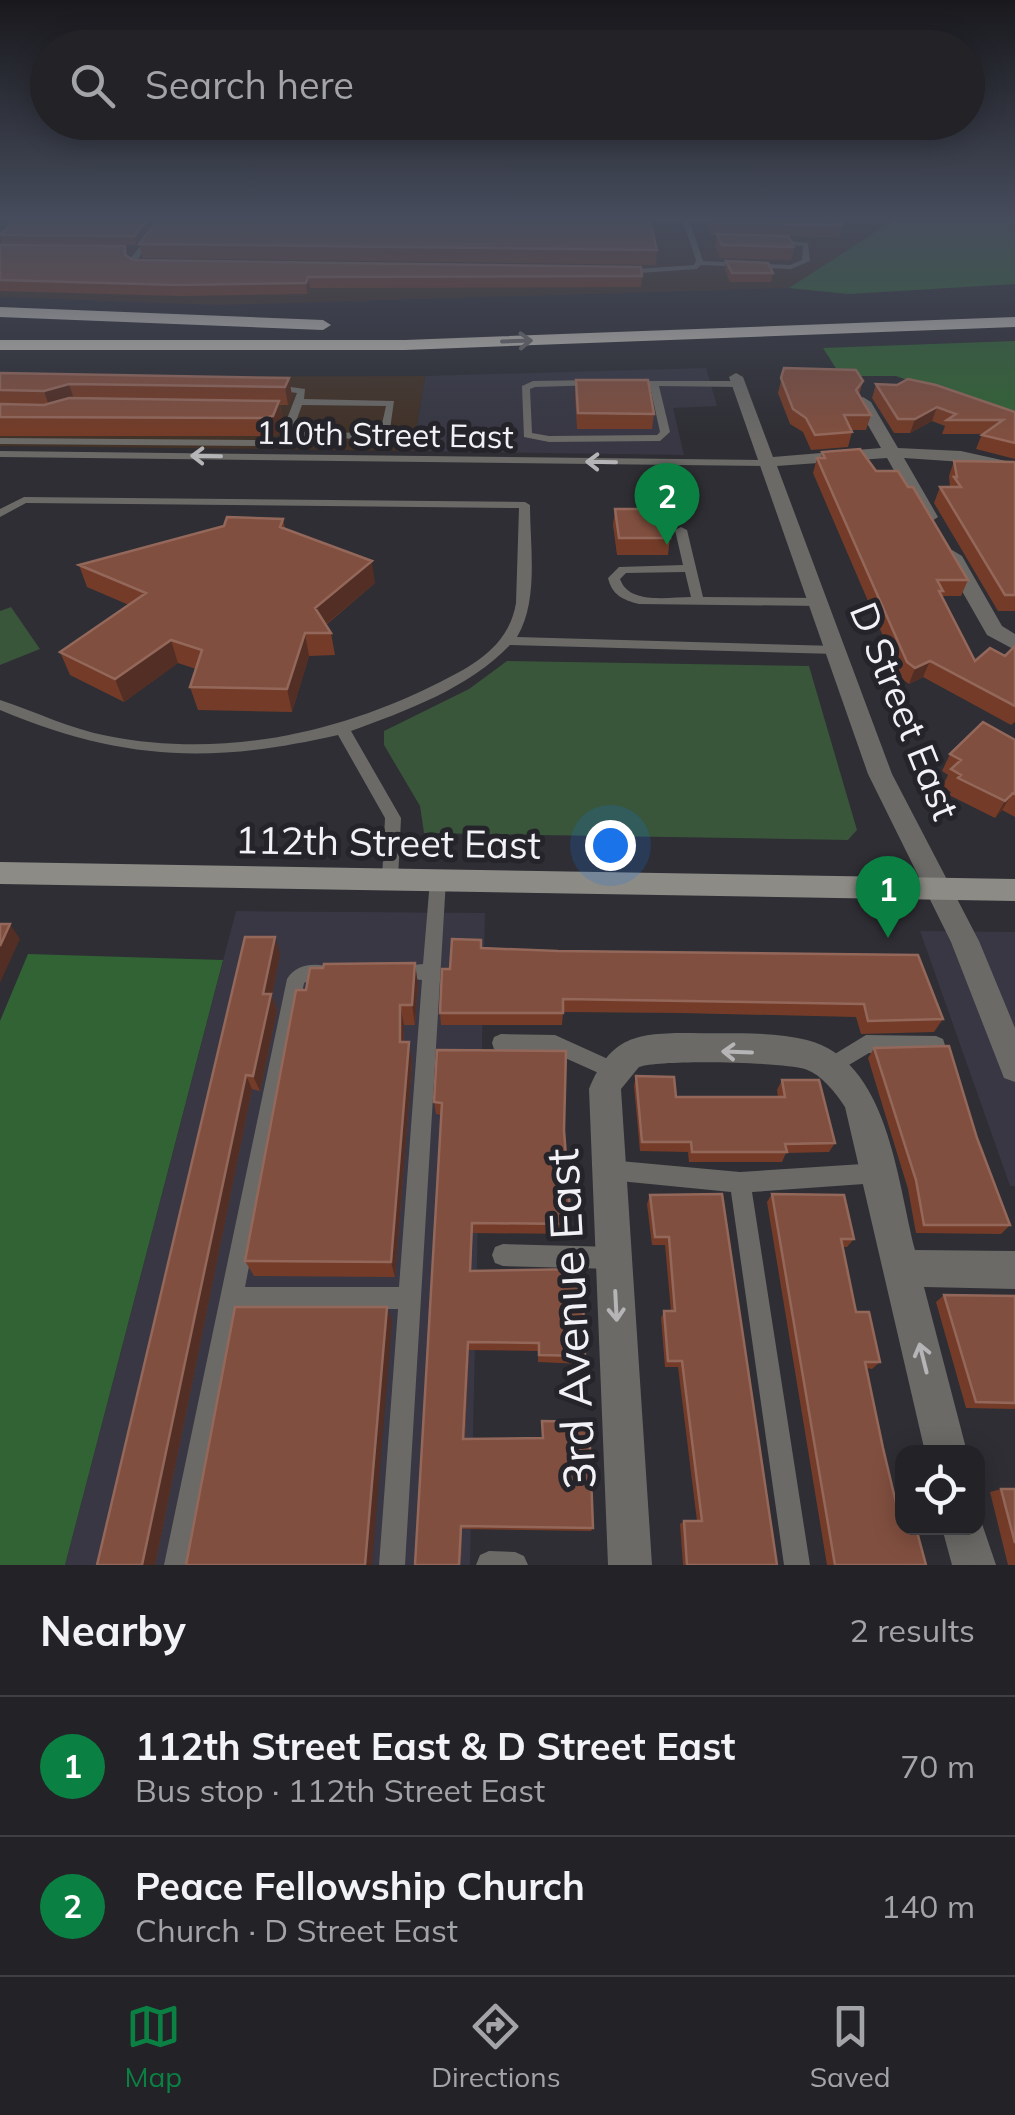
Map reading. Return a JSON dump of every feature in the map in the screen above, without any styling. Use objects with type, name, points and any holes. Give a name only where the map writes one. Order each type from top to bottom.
[{"type":"highway","points":[[0,330],[421,328],[1015,306]]},
{"type":"highway","points":[[0,312],[421,328]]},
{"type":"highway","points":[[0,357],[1015,322]]},
{"type":"highway","points":[[0,345],[456,344]]},
{"type":"main road","name":"112th Street East","points":[[0,872],[1015,890]]},
{"type":"street","name":"D Street East","points":[[738,381],[880,774],[965,940],[1015,1067]]},
{"type":"street","points":[[863,402],[994,630],[1015,643]]},
{"type":"street","points":[[769,464],[796,455],[970,456],[1015,470]]},
{"type":"street","points":[[612,1070],[633,1053],[661,1049],[806,1054],[832,1066],[849,1082],[860,1102],[944,1445]]},
{"type":"street","name":"3rd Avenue East","points":[[612,1070],[605,1090],[630,1565]]},
{"type":"street","points":[[901,1268],[1015,1270]]},
{"type":"street","points":[[966,1535],[974,1565]]},
{"type":"lane","points":[[622,383],[738,381]]},
{"type":"lane","points":[[606,383],[533,384],[525,388],[527,435],[660,438],[665,432],[654,383]]},
{"type":"lane","points":[[253,387],[302,391],[284,440]]},
{"type":"lane","points":[[0,441],[284,440],[303,434],[384,436],[391,403],[296,407],[275,412]]},
{"type":"lane","name":"110th Street East","points":[[0,454],[769,464]]},
{"type":"lane","points":[[0,514],[24,500],[524,505],[521,616],[508,642],[473,669],[415,703],[343,730],[242,747],[163,749],[66,732],[0,705]]},
{"type":"lane","points":[[681,530],[698,601]]},
{"type":"lane","points":[[690,568],[623,570],[614,578],[615,585],[631,599],[818,602]]},
{"type":"lane","points":[[508,642],[836,650]]},
{"type":"lane","points":[[343,730],[394,818],[390,880]]},
{"type":"lane","points":[[392,1565],[438,880]]},
{"type":"lane","points":[[178,1565],[296,979],[306,973],[430,972]]},
{"type":"lane","points":[[501,1043],[567,1047],[612,1070]]},
{"type":"lane","points":[[832,1066],[866,1044],[936,1045]]},
{"type":"lane","points":[[609,1170],[740,1182],[878,1173]]},
{"type":"lane","points":[[740,1182],[798,1565]]},
{"type":"lane","points":[[504,1256],[614,1258]]},
{"type":"lane","points":[[232,1298],[409,1298]]},
{"type":"lane","points":[[489,1564],[515,1565]]},
{"type":"shaded area","points":[[0,291],[687,291],[219,305],[0,297]]},
{"type":"shaded area","points":[[706,368],[717,406],[673,408],[684,455],[413,451],[425,376]]},
{"type":"shaded area","points":[[425,376],[413,451],[0,446],[0,377]]},
{"type":"shaded area","points":[[236,911],[485,913],[470,1565],[65,1565]]},
{"type":"shaded area","points":[[920,931],[1015,932],[1015,1186],[1010,1186]]},
{"type":"green space","points":[[819,291],[898,291],[849,294]]},
{"type":"green space","points":[[1015,341],[1015,419],[896,376],[841,376],[823,348]]},
{"type":"green space","points":[[11,607],[40,649],[0,665],[0,611]]},
{"type":"green space","points":[[507,661],[809,666],[857,830],[848,840],[424,833],[420,806],[384,745],[384,731],[469,689]]},
{"type":"green space","points":[[28,954],[223,960],[65,1565],[0,1565],[0,1021]]},
{"type":"building","points":[[784,368],[856,370],[863,381],[856,390],[871,415],[844,415],[852,432],[815,435],[806,418],[793,409],[781,378]]},
{"type":"building","points":[[0,373],[289,378],[285,387],[69,384],[44,391],[0,390]]},
{"type":"building","points":[[908,379],[1015,412],[1015,443],[982,435],[1003,420],[947,420],[956,414],[937,407],[915,419],[898,419],[876,384],[897,385]]},
{"type":"building","points":[[576,380],[648,380],[654,414],[578,413]]},
{"type":"building","points":[[69,398],[279,401],[273,416],[264,418],[0,417],[0,404],[44,405]]},
{"type":"building","points":[[860,449],[876,471],[898,471],[908,487],[913,487],[968,580],[937,580],[975,661],[990,648],[1005,656],[1015,646],[1015,706],[930,661],[915,668],[907,662],[817,458],[825,458],[822,452]]},
{"type":"building","points":[[954,461],[1015,462],[1015,595],[1005,595],[940,487],[961,487],[954,477]]},
{"type":"building","points":[[615,509],[665,509],[670,538],[619,538]]},
{"type":"building","points":[[227,517],[283,519],[280,527],[372,561],[315,608],[331,633],[305,633],[287,689],[190,687],[202,650],[171,640],[115,679],[60,652],[146,593],[79,565],[224,526]]},
{"type":"building","points":[[983,722],[1015,740],[1015,794],[1005,801],[958,778],[961,775],[951,769],[961,760],[950,754]]},
{"type":"building","points":[[0,924],[10,924],[0,946]]},
{"type":"building","points":[[245,937],[275,937],[263,994],[271,994],[253,1076],[246,1075],[142,1565],[97,1565]]},
{"type":"building","points":[[452,939],[481,940],[481,948],[558,951],[918,955],[943,1019],[868,1021],[864,1004],[563,999],[563,1013],[440,1013],[442,969],[450,969]]},
{"type":"building","points":[[415,963],[412,1005],[400,1005],[400,1042],[409,1042],[391,1262],[245,1261],[296,990],[306,990],[310,968],[323,968],[324,964]]},
{"type":"building","points":[[949,1046],[977,1138],[1010,1225],[924,1225],[916,1180],[874,1048]]},
{"type":"building","points":[[437,1050],[566,1051],[564,1130],[571,1224],[472,1223],[470,1271],[582,1269],[585,1356],[539,1355],[539,1343],[468,1342],[463,1439],[543,1438],[542,1421],[589,1422],[593,1528],[461,1526],[459,1565],[415,1565],[442,1103],[434,1102]]},
{"type":"building","points":[[636,1076],[674,1077],[676,1097],[785,1097],[782,1080],[819,1080],[835,1143],[785,1144],[787,1152],[692,1152],[691,1142],[642,1142]]},
{"type":"building","points":[[722,1194],[777,1565],[687,1565],[684,1521],[702,1521],[682,1361],[668,1361],[664,1311],[675,1311],[669,1237],[655,1237],[650,1195]]},
{"type":"building","points":[[772,1194],[844,1195],[854,1239],[841,1239],[856,1312],[869,1312],[880,1362],[865,1362],[895,1499],[895,1535],[918,1535],[926,1565],[835,1565]]},
{"type":"building","points":[[944,1295],[1015,1296],[1015,1403],[976,1402]]},
{"type":"building","points":[[235,1307],[387,1307],[365,1565],[186,1565]]},
{"type":"building","points":[[1001,1489],[1015,1489],[1015,1543]]},
{"type":"place","name":"Peace Fellowship Church","points":[[667,545]]},
{"type":"place","name":"112th Street East & D Street East","points":[[888,938]]}]
